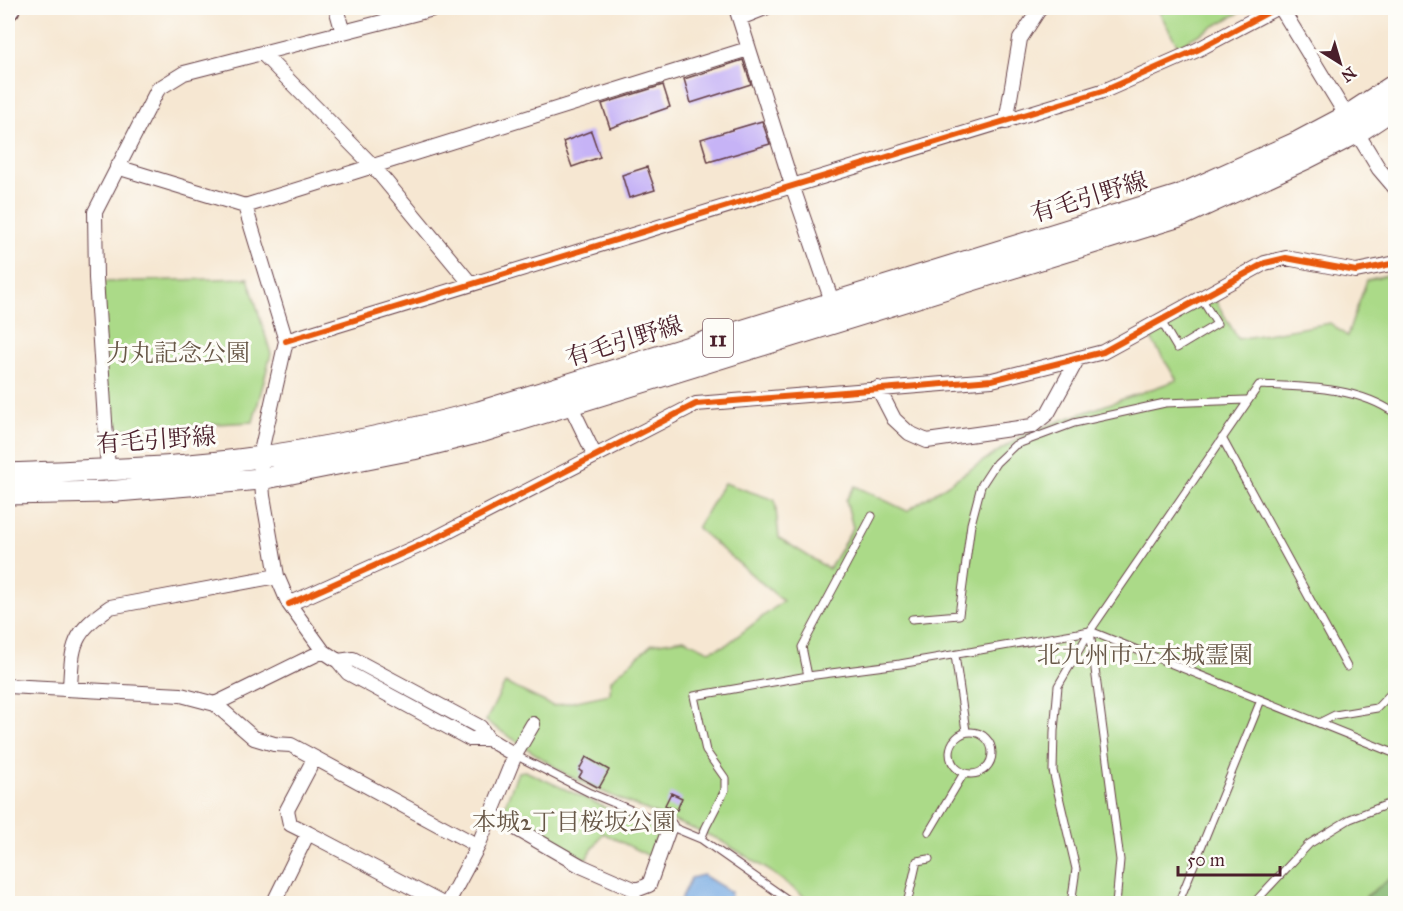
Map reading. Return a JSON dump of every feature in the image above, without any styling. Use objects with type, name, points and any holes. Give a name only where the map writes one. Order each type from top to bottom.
[{"type":"main road","name":"有毛引野線","points":[[1352,124],[1395,84]]},
{"type":"main road","name":"有毛引野線","points":[[8,494],[105,492],[261,479],[413,449],[566,396],[836,312],[1178,196],[1298,142],[1395,107]]},
{"type":"main road","name":"有毛引野線","points":[[8,474],[190,465],[333,446],[405,432],[479,412],[566,396]]},
{"type":"street","points":[[336,8],[343,33]]},
{"type":"street","points":[[108,469],[96,278],[95,212],[158,89],[184,73],[437,8]]},
{"type":"street","points":[[765,8],[738,13],[792,185],[836,312]]},
{"type":"street","points":[[1006,122],[1020,39],[1040,8]]},
{"type":"street","points":[[286,341],[1106,90],[1197,50],[1275,8]]},
{"type":"street","points":[[1281,8],[1379,169],[1395,189]]},
{"type":"street","points":[[117,167],[245,206],[748,49]]},
{"type":"street","points":[[262,53],[374,166],[470,283]]},
{"type":"street","points":[[245,206],[286,341],[260,456],[261,479],[277,576],[289,604],[323,651],[338,661],[354,659],[480,727],[488,739],[515,755]]},
{"type":"street","points":[[289,604],[432,540],[696,404],[992,380],[1103,352],[1265,263],[1286,258],[1356,271],[1392,265],[1395,262]]},
{"type":"street","points":[[878,388],[894,418],[909,433],[927,441],[1020,428],[1032,426],[1048,413],[1078,358]]},
{"type":"street","points":[[566,396],[595,456]]},
{"type":"street","points":[[69,689],[72,652],[80,633],[93,619],[110,607],[277,576]]},
{"type":"street","points":[[215,704],[323,651]]},
{"type":"street","points":[[8,686],[181,695],[215,704],[254,738],[274,744],[291,745],[478,846]]},
{"type":"street","points":[[314,759],[287,810],[290,824],[445,903],[478,846],[515,755],[533,723]]},
{"type":"street","points":[[491,814],[581,866],[636,890],[649,885],[670,826]]},
{"type":"street","points":[[280,901],[308,833]]},
{"type":"lane","points":[[1161,321],[1177,348],[1217,324],[1201,298]]},
{"type":"lane","points":[[1071,903],[1076,869],[1053,771],[1053,731],[1058,686],[1090,631],[1246,400],[1259,385],[1316,387],[1362,396],[1395,414]]},
{"type":"lane","points":[[912,619],[958,615],[971,524],[981,486],[996,464],[1016,445],[1074,423],[1165,403],[1246,400]]},
{"type":"lane","points":[[1222,438],[1347,668]]},
{"type":"lane","points":[[808,675],[802,647],[873,516]]},
{"type":"lane","points":[[1090,631],[1120,860],[1116,903]]},
{"type":"lane","points":[[701,839],[725,790],[725,778],[706,750],[694,696],[808,675],[900,664],[1090,631],[1395,754]]},
{"type":"lane","points":[[955,655],[966,731]]},
{"type":"lane","points":[[1319,723],[1335,715],[1377,708],[1395,688]]},
{"type":"lane","points":[[1178,903],[1261,700]]},
{"type":"lane","points":[[966,731],[978,732],[987,738],[992,748],[992,759],[986,769],[975,774],[964,773],[955,767],[950,757],[950,746],[966,731]]},
{"type":"lane","points":[[515,755],[590,793],[701,839],[794,903]]},
{"type":"lane","points":[[929,832],[964,773]]},
{"type":"lane","points":[[1253,903],[1309,844],[1350,819],[1395,801]]},
{"type":"lane","points":[[907,903],[916,861],[929,859]]},
{"type":"green space","points":[[1157,8],[1248,8],[1178,46]]},
{"type":"green space","name":"北九州市立本城霊園","points":[[1395,273],[1396,875],[1366,896],[1368,903],[813,903],[770,871],[718,839],[567,775],[486,721],[505,683],[553,706],[610,694],[611,680],[652,644],[684,639],[709,651],[726,645],[783,601],[697,528],[724,483],[775,500],[779,538],[829,569],[853,528],[846,500],[855,486],[907,511],[1026,433],[1177,380],[1148,334],[1213,296],[1238,339],[1330,323],[1347,336],[1367,280]]},
{"type":"green space","name":"力丸記念公園","points":[[248,278],[271,354],[253,422],[103,430],[103,282]]},
{"type":"green space","name":"本城2丁目桜坂公園","points":[[525,771],[620,814],[658,828],[660,832],[651,857],[603,833],[586,859],[508,816],[503,810],[518,772]]},
{"type":"green space","points":[[1395,875],[1395,903],[1368,903],[1366,897]]},
{"type":"water","points":[[703,875],[731,892],[730,903],[679,903],[691,878]]},
{"type":"building","points":[[743,60],[751,84],[691,103],[684,79]]},
{"type":"building","points":[[663,85],[670,107],[610,128],[602,104]]},
{"type":"building","points":[[762,121],[770,144],[708,162],[701,139]]},
{"type":"building","points":[[591,131],[600,157],[572,167],[563,142]]},
{"type":"building","points":[[647,167],[655,190],[629,198],[622,175]]},
{"type":"building","points":[[586,757],[609,770],[599,788],[579,777],[582,772],[579,770]]},
{"type":"building","points":[[671,793],[682,798],[677,810],[665,805]]},
{"type":"cycle path","points":[[286,341],[1106,90],[1197,50],[1276,8]]},
{"type":"cycle path","points":[[289,604],[432,540],[696,404],[992,380],[1103,352],[1265,263],[1286,258],[1356,271],[1396,263]]}]
